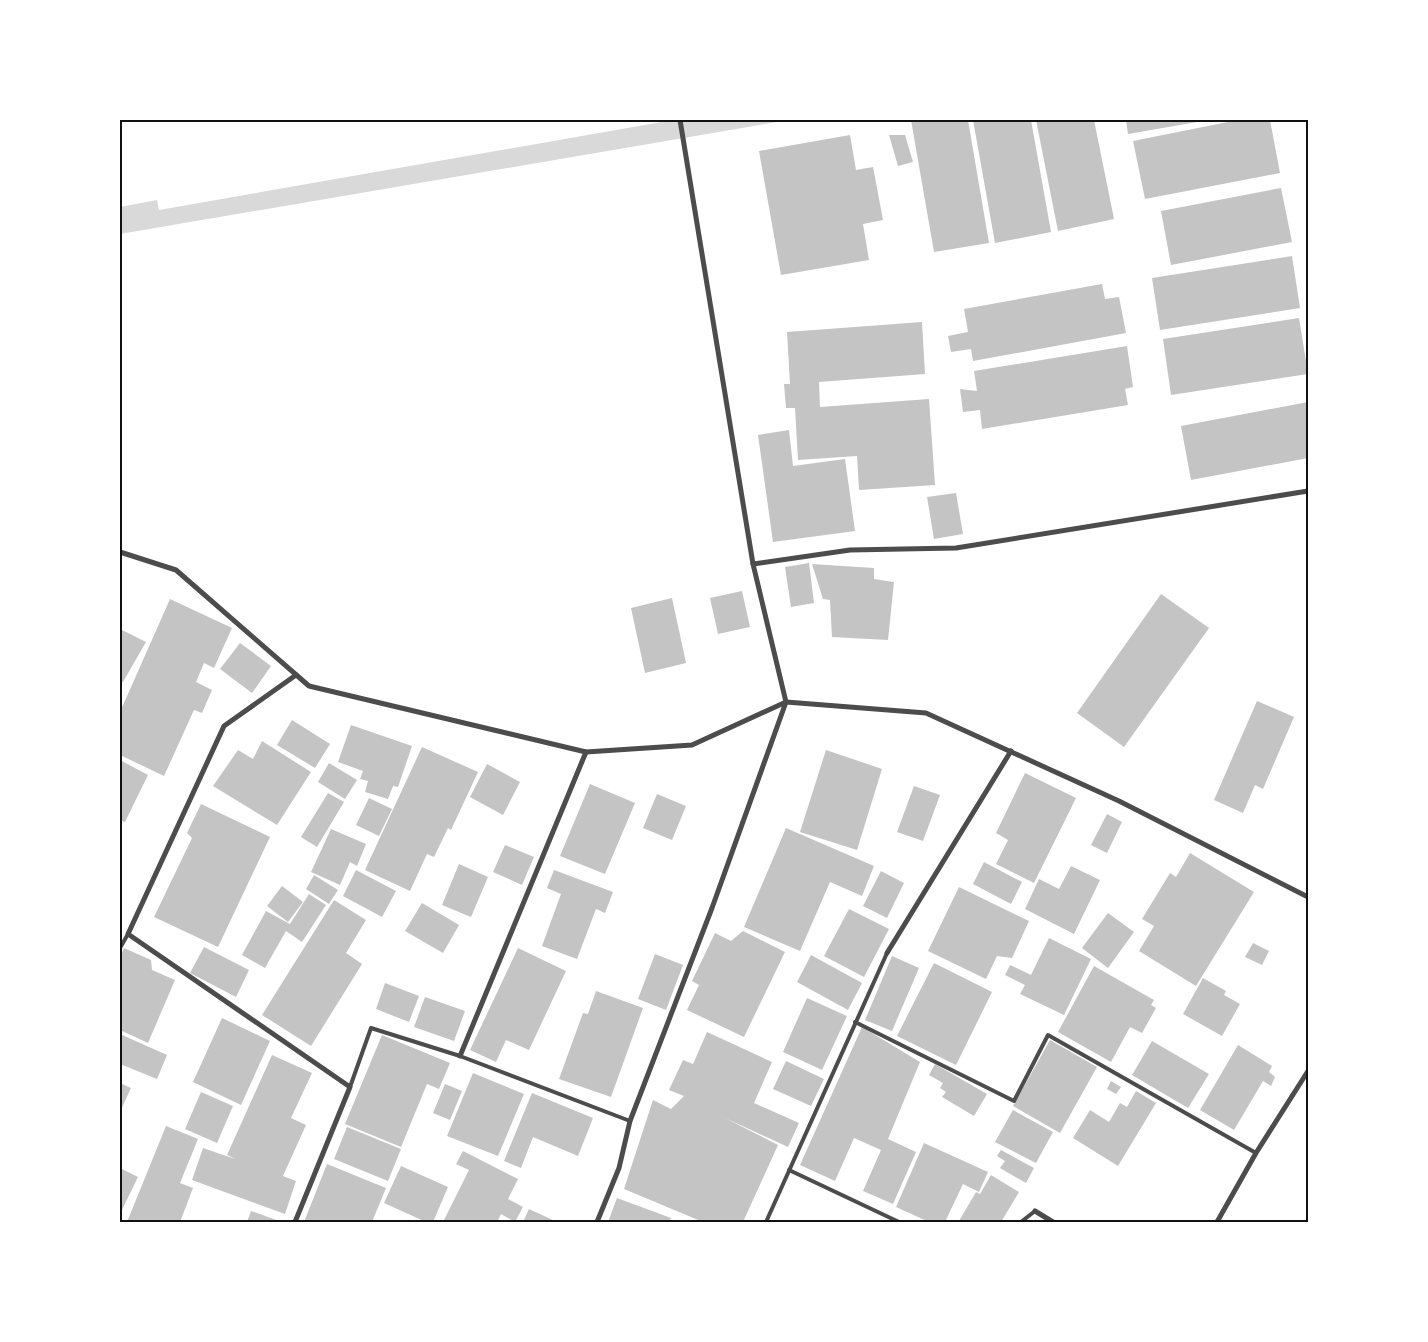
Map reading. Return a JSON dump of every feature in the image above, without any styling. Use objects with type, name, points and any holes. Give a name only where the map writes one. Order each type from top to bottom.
[{"type":"street","points":[[597,1222],[619,1168],[630,1121],[712,908],[786,702],[753,564],[680,120]]},
{"type":"street","points":[[753,564],[850,550],[956,548],[1308,491]]},
{"type":"street","points":[[120,552],[176,570],[309,686],[586,752],[692,746],[786,702],[926,713],[1119,801],[1308,897]]},
{"type":"street","points":[[295,1222],[350,1087],[128,934],[224,726],[296,675]]},
{"type":"street","points":[[887,953],[1010,751]]},
{"type":"street","points":[[460,1056],[586,752]]},
{"type":"street","points":[[1217,1222],[1256,1153],[1308,1071]]},
{"type":"street","points":[[1035,1210],[1053,1222]]},
{"type":"lane","points":[[120,948],[128,934]]},
{"type":"lane","points":[[766,1222],[887,953]]},
{"type":"lane","points":[[855,1022],[1014,1101],[1048,1035],[1256,1153]]},
{"type":"lane","points":[[350,1087],[371,1028],[460,1056],[630,1121]]},
{"type":"lane","points":[[789,1170],[899,1222]]},
{"type":"lane","points":[[1021,1222],[1035,1210]]},
{"type":"shaded area","points":[[673,120],[789,120],[120,234],[120,207],[157,200],[159,210]]},
{"type":"building","points":[[911,120],[968,120],[989,243],[934,252]]},
{"type":"building","points":[[973,120],[1031,120],[1051,232],[995,243]]},
{"type":"building","points":[[1036,120],[1094,120],[1114,219],[1058,231]]},
{"type":"building","points":[[1126,120],[1202,120],[1203,121],[1128,134]]},
{"type":"building","points":[[1238,120],[1270,120],[1280,173],[1145,199],[1133,141]]},
{"type":"building","points":[[850,135],[856,170],[873,167],[883,220],[863,224],[869,260],[781,275],[759,151]]},
{"type":"building","points":[[889,135],[905,135],[913,162],[898,166]]},
{"type":"building","points":[[1281,188],[1292,242],[1171,265],[1161,211]]},
{"type":"building","points":[[1292,256],[1300,308],[1160,330],[1152,278]]},
{"type":"building","points":[[1102,284],[1105,299],[1119,297],[1126,333],[973,361],[971,349],[951,352],[948,336],[968,332],[964,309]]},
{"type":"building","points":[[1299,318],[1308,374],[1171,395],[1163,339]]},
{"type":"building","points":[[922,322],[925,374],[819,382],[820,407],[929,399],[935,485],[859,490],[857,456],[798,460],[795,408],[786,408],[784,384],[790,384],[787,332]]},
{"type":"building","points":[[1127,346],[1133,387],[1125,389],[1128,405],[982,429],[980,410],[963,412],[960,389],[977,391],[974,371]]},
{"type":"building","points":[[1308,402],[1308,458],[1191,480],[1181,426]]},
{"type":"building","points":[[789,430],[793,466],[845,459],[855,531],[773,542],[758,435]]},
{"type":"building","points":[[956,493],[963,534],[934,539],[927,497]]},
{"type":"building","points":[[809,563],[814,603],[791,607],[785,567]]},
{"type":"building","points":[[812,564],[874,568],[874,579],[894,582],[888,640],[832,637],[830,600],[823,599]]},
{"type":"building","points":[[742,591],[750,627],[718,634],[710,598]]},
{"type":"building","points":[[1161,594],[1209,628],[1124,747],[1077,713]]},
{"type":"building","points":[[672,598],[686,663],[645,673],[631,608]]},
{"type":"building","points":[[170,599],[232,628],[214,668],[204,663],[196,682],[212,690],[202,713],[194,710],[164,776],[120,755],[120,712]]},
{"type":"building","points":[[120,629],[146,642],[123,682],[120,681]]},
{"type":"building","points":[[240,643],[271,666],[252,693],[220,669]]},
{"type":"building","points":[[1257,701],[1294,717],[1263,789],[1255,785],[1243,813],[1214,800]]},
{"type":"building","points":[[292,720],[330,744],[315,768],[277,745]]},
{"type":"building","points":[[351,725],[412,746],[398,787],[393,786],[388,799],[365,792],[368,781],[360,779],[363,771],[338,762]]},
{"type":"building","points":[[262,741],[311,772],[277,825],[213,786],[238,750],[253,759]]},
{"type":"building","points":[[422,747],[478,772],[451,830],[448,828],[434,857],[427,854],[410,891],[365,870]]},
{"type":"building","points":[[826,750],[882,769],[857,850],[800,832]]},
{"type":"building","points":[[120,760],[148,775],[125,822],[120,820]]},
{"type":"building","points":[[329,763],[357,780],[345,799],[318,782]]},
{"type":"building","points":[[487,764],[520,782],[503,815],[470,797]]},
{"type":"building","points":[[1025,773],[1076,798],[1034,883],[996,864],[1008,840],[996,833]]},
{"type":"building","points":[[590,784],[635,803],[605,874],[560,856]]},
{"type":"building","points":[[914,786],[940,795],[923,841],[897,832]]},
{"type":"building","points":[[328,793],[344,802],[317,847],[301,837]]},
{"type":"building","points":[[657,794],[686,806],[672,840],[643,828]]},
{"type":"building","points":[[369,798],[392,809],[379,836],[356,825]]},
{"type":"building","points":[[201,804],[270,837],[218,947],[154,917],[192,838],[187,833]]},
{"type":"building","points":[[1107,814],[1122,822],[1107,853],[1091,845]]},
{"type":"building","points":[[786,828],[874,866],[862,896],[830,882],[800,951],[744,927]]},
{"type":"building","points":[[331,829],[366,844],[357,866],[350,862],[340,885],[311,872]]},
{"type":"building","points":[[505,845],[534,857],[522,885],[493,872]]},
{"type":"building","points":[[1190,853],[1254,892],[1196,986],[1139,951],[1154,926],[1142,919],[1170,873],[1176,877]]},
{"type":"building","points":[[984,862],[1022,882],[1011,904],[973,884]]},
{"type":"building","points":[[459,864],[488,877],[471,917],[442,905]]},
{"type":"building","points":[[1071,866],[1100,880],[1074,934],[1025,909],[1039,879],[1059,889]]},
{"type":"building","points":[[356,870],[396,891],[382,917],[343,896]]},
{"type":"building","points":[[554,870],[613,892],[605,913],[596,909],[577,959],[542,946],[561,894],[547,888]]},
{"type":"building","points":[[881,871],[904,883],[887,918],[863,906]]},
{"type":"building","points":[[314,875],[338,890],[329,904],[306,889]]},
{"type":"building","points":[[282,886],[303,902],[288,922],[267,906]]},
{"type":"building","points":[[959,887],[1029,921],[1012,958],[997,956],[986,979],[928,951]]},
{"type":"building","points":[[309,894],[326,905],[302,942],[286,931],[265,968],[242,955],[266,911],[290,924]]},
{"type":"building","points":[[334,900],[366,920],[346,953],[362,964],[311,1046],[262,1015]]},
{"type":"building","points":[[422,903],[459,925],[443,953],[405,931]]},
{"type":"building","points":[[849,909],[889,929],[864,977],[824,956]]},
{"type":"building","points":[[1108,913],[1134,932],[1108,968],[1082,948]]},
{"type":"building","points":[[743,931],[785,952],[744,1037],[687,1010],[699,985],[692,981],[715,933],[731,941]]},
{"type":"building","points":[[1049,938],[1091,959],[1064,1015],[1020,994],[1025,985],[1005,975],[1010,965],[1031,975]]},
{"type":"building","points":[[1253,943],[1269,951],[1262,965],[1245,957]]},
{"type":"building","points":[[204,947],[249,970],[236,997],[190,973]]},
{"type":"building","points":[[124,948],[151,960],[152,970],[175,980],[148,1043],[120,1030],[120,958]]},
{"type":"building","points":[[518,948],[566,971],[529,1050],[506,1040],[496,1062],[470,1050]]},
{"type":"building","points":[[655,954],[683,965],[666,1010],[638,999]]},
{"type":"building","points":[[811,955],[862,983],[848,1010],[797,982]]},
{"type":"building","points":[[892,956],[919,968],[892,1031],[865,1020]]},
{"type":"building","points":[[934,963],[992,992],[956,1065],[897,1036]]},
{"type":"building","points":[[1094,966],[1154,1000],[1151,1005],[1156,1008],[1142,1033],[1130,1027],[1111,1062],[1058,1032]]},
{"type":"building","points":[[1203,978],[1226,991],[1224,995],[1240,1004],[1222,1036],[1183,1014]]},
{"type":"building","points":[[385,983],[419,996],[409,1022],[376,1009]]},
{"type":"building","points":[[596,991],[643,1008],[611,1097],[559,1079],[583,1013],[588,1014]]},
{"type":"building","points":[[425,997],[465,1011],[454,1041],[414,1027]]},
{"type":"building","points":[[807,998],[847,1016],[822,1070],[783,1052]]},
{"type":"building","points":[[222,1018],[270,1041],[241,1105],[193,1082]]},
{"type":"building","points":[[862,1027],[920,1062],[888,1139],[916,1152],[893,1204],[863,1191],[881,1150],[854,1138],[835,1181],[800,1165]]},
{"type":"building","points":[[707,1032],[772,1062],[754,1103],[799,1123],[788,1147],[725,1118],[778,1145],[743,1222],[703,1222],[624,1189],[653,1100],[671,1109],[684,1096],[669,1090],[683,1060],[693,1064]]},
{"type":"building","points":[[120,1034],[167,1055],[157,1079],[120,1064]]},
{"type":"building","points":[[382,1035],[450,1063],[439,1089],[427,1084],[401,1147],[345,1124]]},
{"type":"building","points":[[1050,1040],[1097,1067],[1060,1133],[1013,1106]]},
{"type":"building","points":[[1152,1041],[1209,1074],[1188,1108],[1132,1075]]},
{"type":"building","points":[[1238,1045],[1272,1066],[1269,1072],[1275,1077],[1271,1086],[1263,1081],[1234,1130],[1200,1110]]},
{"type":"building","points":[[272,1055],[312,1073],[291,1118],[306,1125],[283,1176],[296,1181],[285,1214],[192,1180],[203,1148],[235,1159],[227,1155]]},
{"type":"building","points":[[786,1061],[824,1079],[811,1106],[773,1089]]},
{"type":"building","points":[[935,1064],[987,1094],[974,1116],[942,1097],[946,1092],[940,1088],[943,1083],[929,1075]]},
{"type":"building","points":[[473,1073],[524,1094],[498,1156],[447,1136]]},
{"type":"building","points":[[1111,1081],[1121,1087],[1116,1094],[1107,1089]]},
{"type":"building","points":[[120,1083],[131,1088],[120,1112]]},
{"type":"building","points":[[445,1084],[462,1091],[450,1120],[433,1113]]},
{"type":"building","points":[[1136,1091],[1156,1103],[1118,1166],[1073,1138],[1090,1110],[1109,1122],[1120,1103],[1127,1107]]},
{"type":"building","points":[[201,1092],[233,1106],[217,1143],[185,1129]]},
{"type":"building","points":[[532,1093],[593,1118],[578,1156],[533,1137],[521,1168],[504,1161]]},
{"type":"building","points":[[1013,1110],[1053,1132],[1036,1163],[995,1142]]},
{"type":"building","points":[[166,1126],[198,1139],[180,1183],[193,1188],[180,1222],[127,1222]]},
{"type":"building","points":[[347,1127],[401,1149],[388,1181],[334,1159]]},
{"type":"building","points":[[924,1143],[988,1172],[979,1192],[963,1184],[945,1222],[929,1222],[896,1207]]},
{"type":"building","points":[[1001,1150],[1034,1168],[1026,1183],[1000,1168],[1005,1161],[997,1156]]},
{"type":"building","points":[[463,1151],[518,1179],[508,1199],[523,1207],[515,1222],[501,1214],[497,1222],[443,1222],[469,1170],[456,1164]]},
{"type":"building","points":[[327,1164],[386,1188],[372,1222],[304,1222]]},
{"type":"building","points":[[401,1166],[448,1187],[433,1222],[426,1222],[384,1203]]},
{"type":"building","points":[[120,1168],[138,1177],[120,1214]]},
{"type":"building","points":[[991,1175],[1019,1192],[1001,1222],[959,1221],[976,1192],[980,1194]]},
{"type":"building","points":[[617,1198],[671,1218],[669,1222],[608,1222]]},
{"type":"building","points":[[529,1209],[557,1222],[523,1222]]},
{"type":"building","points":[[251,1211],[282,1222],[247,1222]]}]
